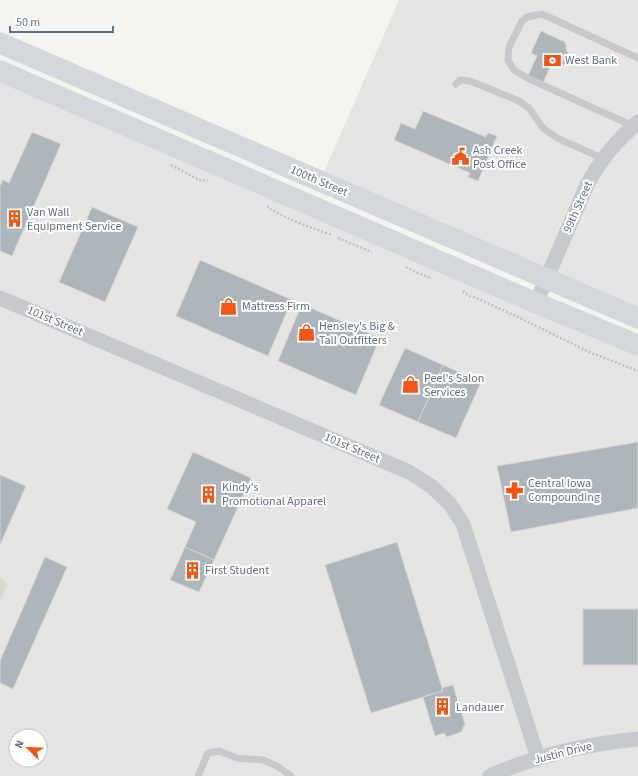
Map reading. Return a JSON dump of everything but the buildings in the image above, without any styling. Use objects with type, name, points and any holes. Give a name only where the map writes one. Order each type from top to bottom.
[{"type":"main road","name":"100th Street","points":[[0,43],[638,318]]},
{"type":"main road","points":[[0,71],[536,303],[638,345]]},
{"type":"street","name":"99th Street","points":[[536,303],[587,185],[602,158],[622,135],[636,124]]},
{"type":"street","name":"101st Street","points":[[0,298],[409,472],[431,486],[450,504],[463,524],[538,758]]},
{"type":"street","name":"Justin Drive","points":[[490,776],[554,753],[601,743],[638,739]]},
{"type":"lane","points":[[636,124],[527,78],[514,70],[508,60],[509,47],[522,21],[527,17],[542,14],[638,58]]},
{"type":"lane","points":[[456,84],[460,80],[470,81],[517,100],[528,108],[543,128],[556,138],[602,158]]},
{"type":"lane","points":[[198,776],[208,753],[219,751],[237,758],[262,760],[277,766],[291,776]]},
{"type":"path","points":[[516,316],[589,352],[638,370]]},
{"type":"shaded area","points":[[399,0],[638,0],[638,318],[320,181]]},
{"type":"shaded area","points":[[0,71],[638,345],[638,776],[0,776]]},
{"type":"shaded area","points":[[0,578],[6,582],[7,585],[0,602]]},
{"type":"place","name":"West Bank","points":[[552,60]]},
{"type":"place","name":"Ash Creek Post Office","points":[[460,157]]},
{"type":"place","name":"Van Wall Equipment Service","points":[[14,219]]},
{"type":"place","name":"Mattress Firm","points":[[229,306]]},
{"type":"place","name":"Hensley's Big & Tall Outfitters","points":[[306,333]]},
{"type":"place","name":"Peel's Salon Services","points":[[411,385]]},
{"type":"place","name":"Central Iowa Compounding","points":[[515,490]]},
{"type":"place","name":"Kindy's Promotional Apparel","points":[[209,494]]},
{"type":"place","name":"First Student","points":[[192,570]]},
{"type":"place","name":"Landauer","points":[[443,707]]}]
